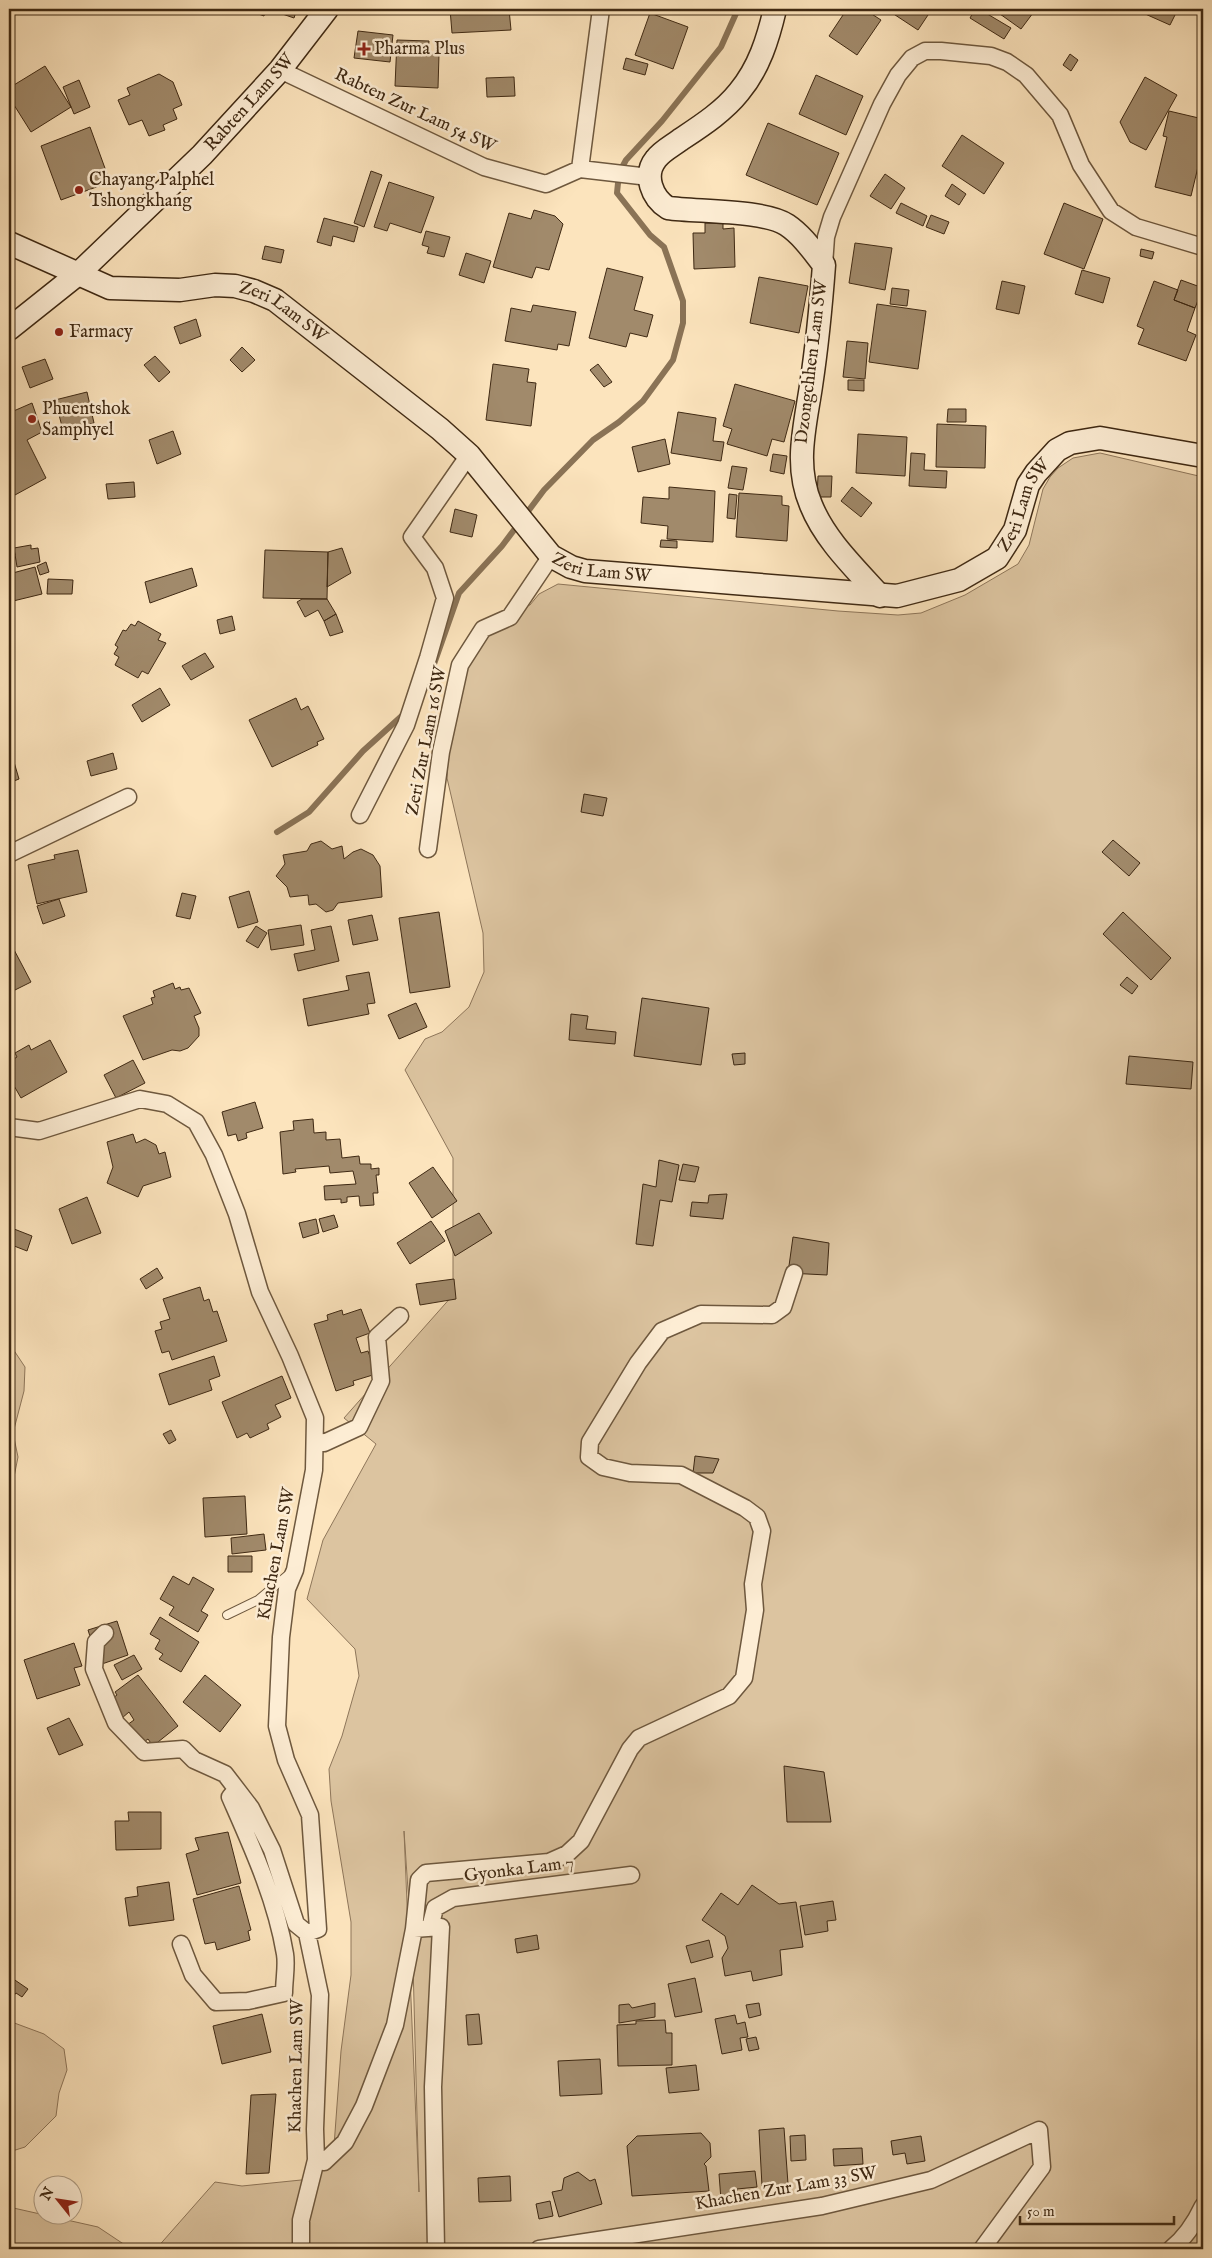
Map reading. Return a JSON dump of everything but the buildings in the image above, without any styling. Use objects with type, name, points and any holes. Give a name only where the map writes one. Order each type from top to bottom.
[{"type":"street","name":"Rabten Lam SW","points":[[9,329],[78,274],[202,155],[280,70],[326,9]]},
{"type":"street","points":[[601,9],[580,169],[639,176],[663,152],[718,113],[747,82],[763,51],[775,9]]},
{"type":"street","points":[[824,265],[826,237],[832,217],[882,104],[898,75],[912,58],[925,51],[977,54],[1008,62],[1026,75],[1060,115],[1081,165],[1111,211],[1136,227],[1203,247]]},
{"type":"street","name":"Rabten Zur Lam 54 SW","points":[[280,70],[484,167],[546,184],[580,169]]},
{"type":"street","name":"Dzongchhen Lam SW","points":[[639,176],[660,203],[668,208],[748,215],[774,219],[787,224],[809,245],[824,265],[811,385],[801,439],[801,463],[810,504],[819,522],[844,556],[880,596]]},
{"type":"street","name":"Zeri Lam SW","points":[[9,243],[110,288],[180,290],[216,285],[235,286],[276,300],[391,390],[469,455],[551,556],[571,567],[600,574],[880,596],[898,596],[920,592],[959,580],[997,558],[1015,530],[1028,485],[1057,450],[1070,443],[1100,438],[1203,456]]},
{"type":"street","points":[[360,815],[406,725],[445,598],[435,568],[412,537],[469,455]]},
{"type":"street","name":"Zeri Zur Lam 16 SW","points":[[428,849],[441,752],[460,665],[483,629],[510,617],[551,556]]},
{"type":"street","points":[[9,854],[128,797]]},
{"type":"street","name":"Khachen Lam SW","points":[[9,1127],[39,1132],[140,1099],[167,1104],[196,1122],[214,1155],[237,1214],[260,1292],[290,1356],[315,1418],[314,1470],[295,1570],[287,1589],[281,1637],[278,1726],[286,1760],[310,1815],[318,1929],[307,1933],[320,1995],[315,2129],[316,2160],[301,2220],[301,2249]]},
{"type":"street","points":[[316,2160],[324,2162],[345,2142],[364,2106],[395,2026],[422,1929],[419,1880],[426,1873],[549,1862],[567,1854],[581,1841],[630,1749],[639,1738],[729,1696],[744,1678],[755,1610],[754,1584],[762,1531],[757,1517],[745,1508],[681,1475],[630,1473],[603,1467],[589,1456],[590,1442],[638,1363],[662,1331],[701,1314],[772,1315],[784,1307],[794,1273]]},
{"type":"street","points":[[316,1441],[324,1442],[359,1427],[382,1381],[377,1337],[400,1316]]},
{"type":"street","points":[[105,1633],[96,1642],[94,1669],[116,1722],[144,1752],[183,1749],[194,1760],[225,1774],[250,1808],[272,1850],[296,1924],[307,1933]]},
{"type":"street","points":[[181,1944],[193,1975],[216,2002],[248,2001],[284,1993],[285,1955],[273,1907],[255,1854],[230,1797],[236,1790]]},
{"type":"street","name":"Gyonka Lam 7","points":[[422,1929],[436,1908],[453,1898],[631,1875]]},
{"type":"street","points":[[422,1929],[441,1927],[433,2087],[436,2249]]},
{"type":"street","name":"Khachen Zur Lam 33 SW","points":[[539,2249],[822,2206],[913,2185],[931,2180],[1039,2130],[1042,2167],[982,2249]]},
{"type":"street","points":[[1172,2249],[1182,2240],[1196,2221],[1203,2206]]},
{"type":"lane","points":[[227,1615],[258,1600],[295,1570]]},
{"type":"shaded area","points":[[1100,453],[1203,477],[1203,2249],[156,2249],[215,2182],[242,2186],[311,2179],[334,2146],[341,2051],[351,1975],[351,1922],[331,1801],[329,1769],[342,1736],[359,1676],[355,1649],[307,1599],[323,1540],[376,1444],[344,1418],[453,1295],[453,1158],[405,1070],[425,1039],[442,1032],[469,1007],[484,972],[483,933],[447,778],[449,739],[461,682],[477,645],[504,615],[530,605],[539,594],[558,584],[838,611],[898,615],[921,613],[965,595],[1018,564],[1029,545],[1043,489],[1058,468],[1073,458]],"holes":[[[404,1831],[413,1964],[419,2192]]]},
{"type":"shaded area","points":[[9,1343],[25,1367],[24,1391],[13,1433],[18,1457],[14,1477],[9,1480]]},
{"type":"shaded area","points":[[9,2021],[44,2034],[64,2049],[67,2070],[59,2093],[56,2116],[25,2147],[9,2152]]},
{"type":"shaded area","points":[[9,2207],[32,2212],[32,2226],[82,2226],[82,2223],[98,2227],[131,2249],[9,2249]]},
{"type":"waterway","points":[[434,664],[459,593],[502,546],[544,490],[593,440],[619,422],[643,401],[673,360],[683,323],[683,301],[664,247],[650,235],[617,193],[619,173],[626,160],[662,121],[721,47],[738,9]]},
{"type":"waterway","points":[[277,832],[309,812],[363,751],[405,713]]},
{"type":"place","name":"Pharma Plus","points":[[364,49]]},
{"type":"place","name":"Chayang Palphel Tshongkhang","points":[[79,190]]},
{"type":"place","name":"Farmacy","points":[[59,332]]},
{"type":"place","name":"Phuentshok Samphyel","points":[[32,419]]}]
